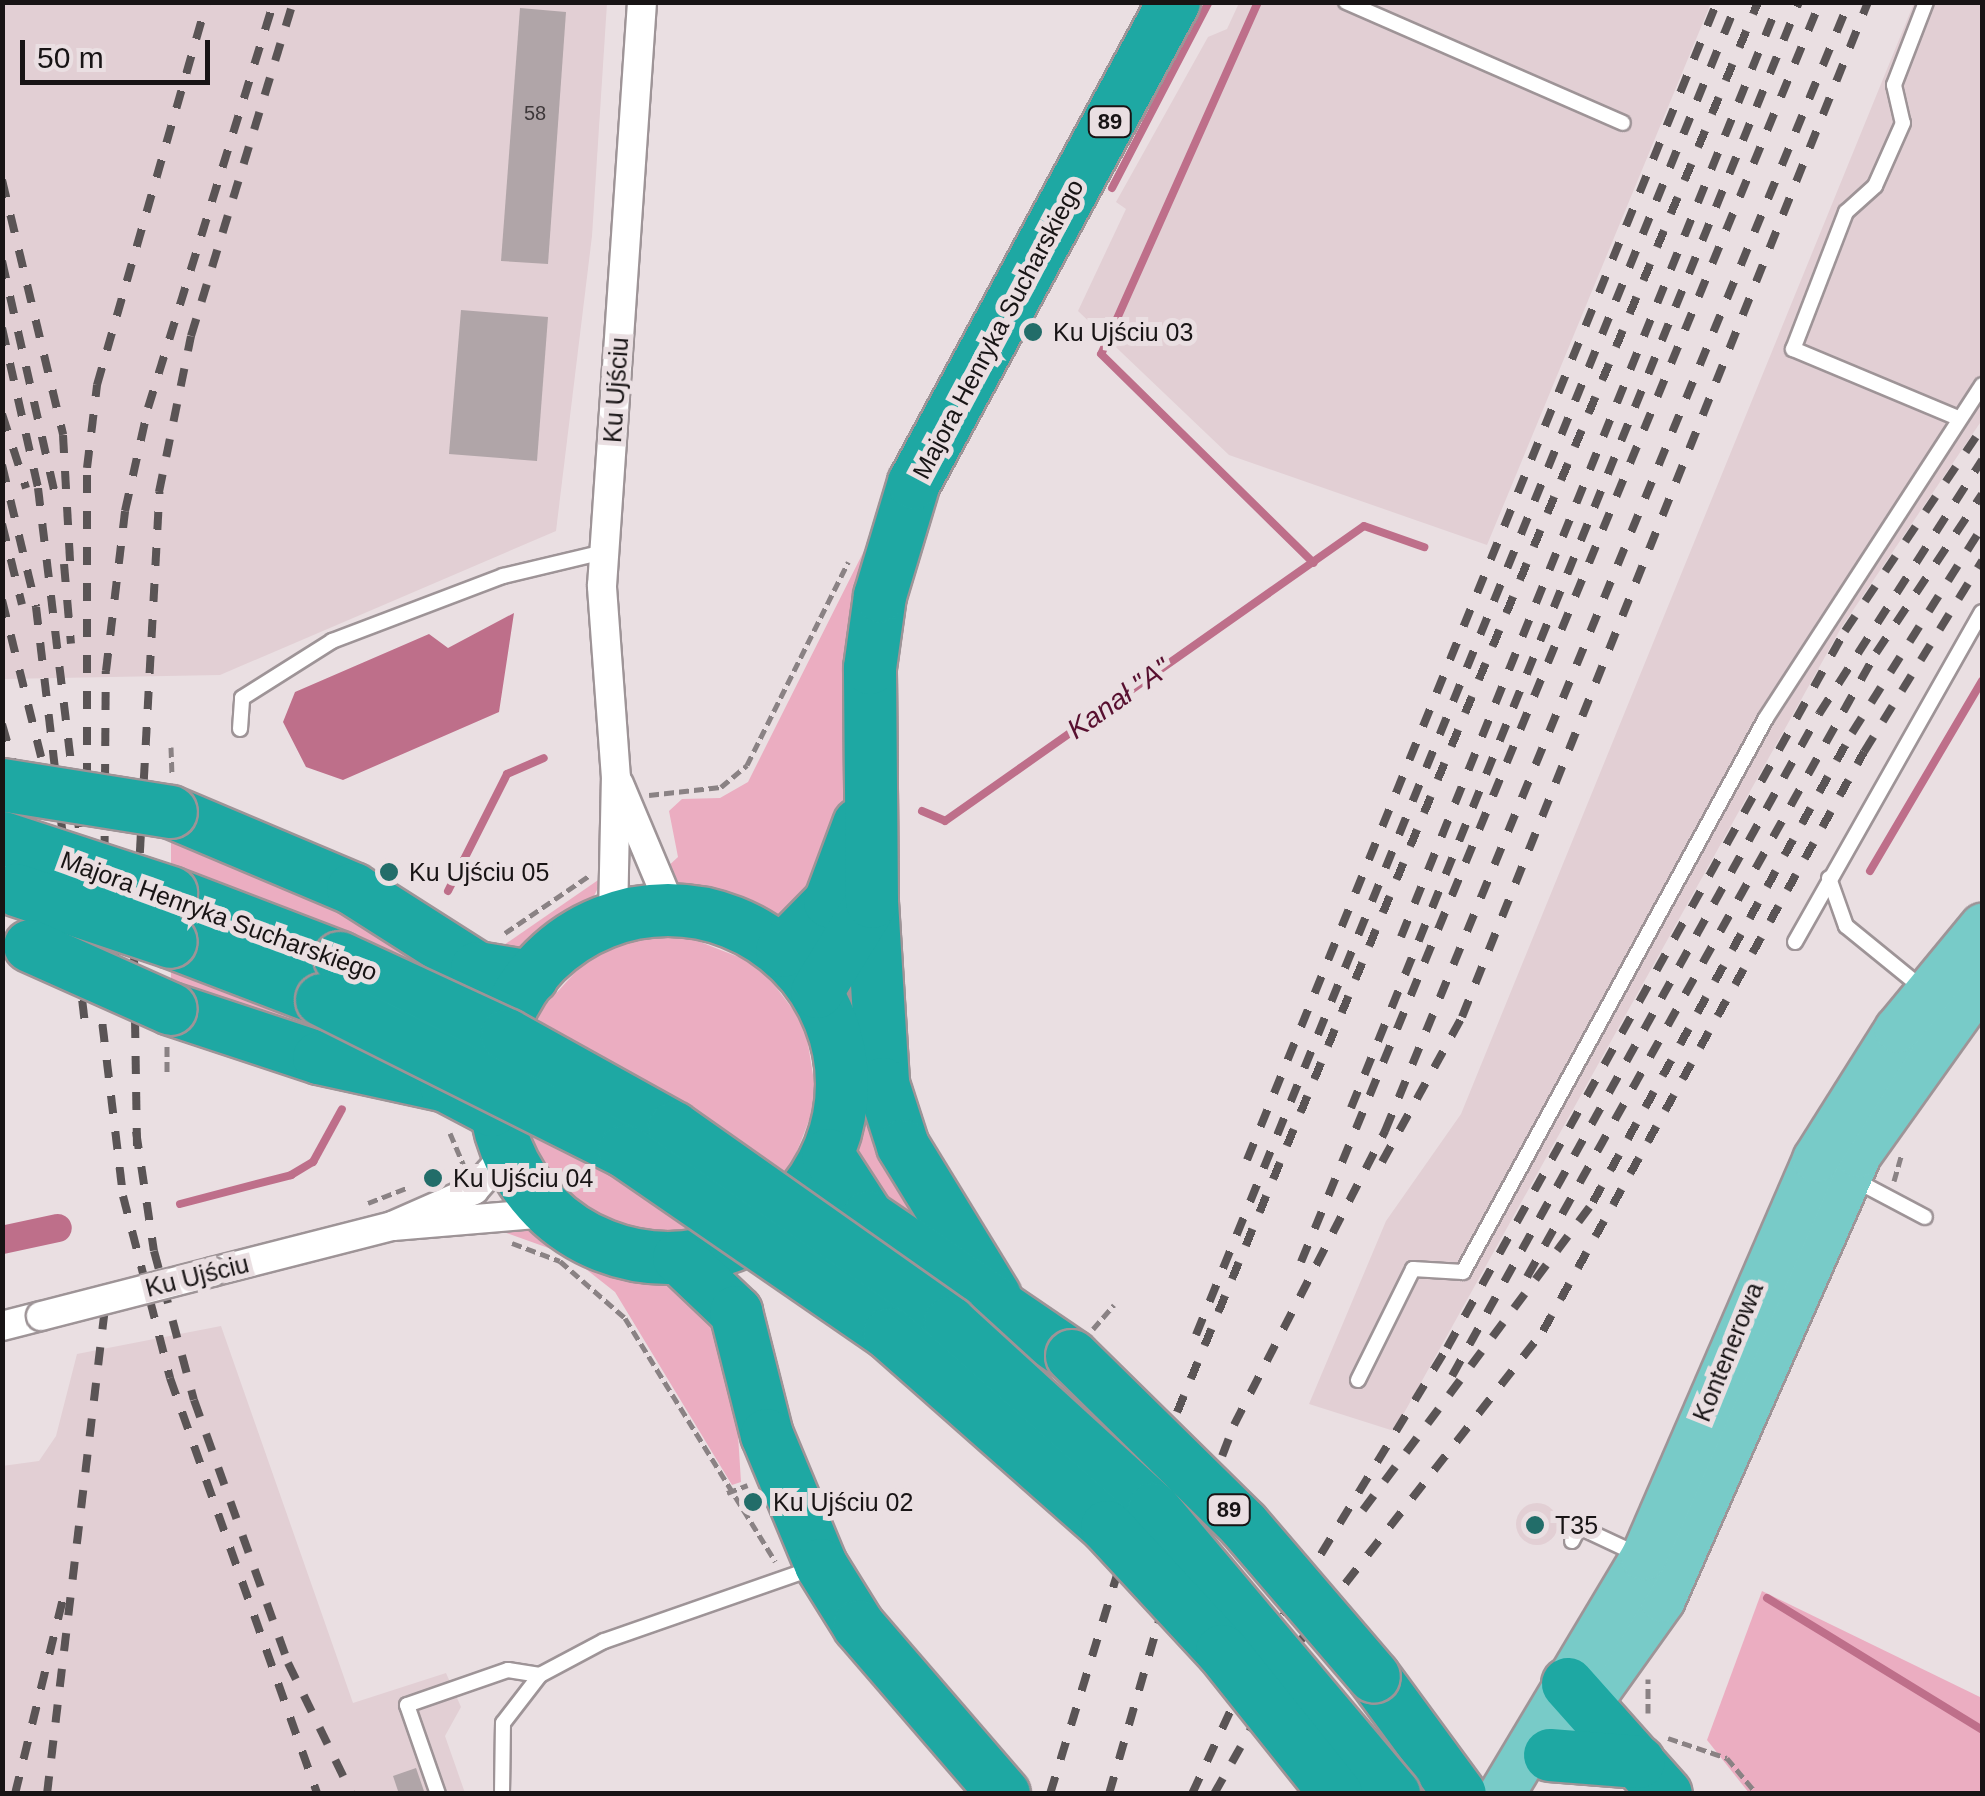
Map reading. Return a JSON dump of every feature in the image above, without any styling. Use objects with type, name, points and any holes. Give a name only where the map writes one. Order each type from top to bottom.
[{"type":"highway","name":"Majora Henryka Sucharskiego","points":[[872,902],[867,794],[880,596],[914,484],[1174,2]]},
{"type":"highway","points":[[2,786],[171,812],[353,889],[477,968],[532,977]]},
{"type":"highway","name":"Majora Henryka Sucharskiego","points":[[782,951],[830,902],[867,794]]},
{"type":"highway","name":"Majora Henryka Sucharskiego","points":[[3,838],[171,918],[331,979],[507,1034],[674,1128],[950,1323],[1154,1509],[1394,1794]]},
{"type":"highway","points":[[817,992],[872,902]]},
{"type":"highway","name":"89","points":[[872,902],[884,1084],[903,1146],[995,1296],[1078,1347],[1243,1524],[1451,1782]]},
{"type":"highway","points":[[13,914],[169,1019],[446,1086],[501,1134],[546,1212],[614,1249],[679,1258],[770,1226],[828,1155],[841,1090],[817,992],[782,951],[727,920],[672,910],[613,918],[563,946],[532,977],[498,1050],[501,1134]]},
{"type":"highway","name":"Majora Henryka Sucharskiego","points":[[13,914],[171,918]]},
{"type":"highway","name":"Majora Henryka Sucharskiego","points":[[331,979],[624,1152],[890,1334],[1107,1528],[1336,1794]]},
{"type":"highway","points":[[828,1155],[868,1217],[995,1296]]},
{"type":"highway","points":[[679,1258],[736,1312],[796,1561],[1004,1794]]},
{"type":"highway","points":[[1579,1693],[1654,1764]]},
{"type":"highway","points":[[1550,1755],[1654,1764]]},
{"type":"main road","name":"Kontenerowa","points":[[1501,1794],[1550,1755],[1831,1167],[1926,992],[1982,926]]},
{"type":"main road","name":"Kontenerowa","points":[[1501,1794],[1579,1693],[1662,1599],[1831,1167],[1982,980]]},
{"type":"street","name":"Ku Ujściu","points":[[613,918],[616,778],[604,552],[642,2]]},
{"type":"street","name":"Ku Ujściu","points":[[616,778],[672,910]]},
{"type":"street","name":"Ku Ujściu","points":[[392,1226],[474,1190],[501,1134]]},
{"type":"street","name":"Ku Ujściu","points":[[2,1326],[392,1226],[546,1212]]},
{"type":"lane","points":[[1346,2],[1624,124]]},
{"type":"lane","points":[[1926,2],[1894,85],[1903,122],[1875,186],[1846,212],[1793,349],[1958,418]]},
{"type":"lane","points":[[1358,1380],[1412,1269],[1463,1272],[1766,718],[1982,385]]},
{"type":"lane","points":[[240,728],[242,698],[332,641],[504,576],[604,552]]},
{"type":"lane","points":[[1794,942],[1982,612]]},
{"type":"lane","points":[[1829,878],[1846,926],[1926,992]]},
{"type":"lane","points":[[1831,1167],[1925,1217]]},
{"type":"lane","points":[[1572,1541],[1579,1527],[1642,1557]]},
{"type":"lane","points":[[502,1794],[503,1723],[540,1675],[604,1641],[796,1561]]},
{"type":"lane","points":[[438,1794],[408,1706],[508,1670],[540,1675]]},
{"type":"lane","points":[[1451,1782],[1501,1794]]},
{"type":"path","points":[[653,811],[649,795],[722,787],[747,765],[852,554]]},
{"type":"path","points":[[494,942],[604,867]]},
{"type":"path","points":[[167,1073],[169,1019]]},
{"type":"path","points":[[494,1239],[560,1261],[607,1296],[727,1492],[796,1561]]},
{"type":"path","points":[[1078,1347],[1114,1305]]},
{"type":"path","points":[[727,1492],[750,1484]]},
{"type":"path","points":[[1654,1764],[1703,1744],[1757,1794]]},
{"type":"shaded area","points":[[3,3],[607,3],[592,236],[556,531],[220,675],[3,679]]},
{"type":"shaded area","points":[[1239,3],[1711,3],[1487,545],[1229,455],[1078,311],[1126,209],[1116,202],[1208,37],[1227,29]]},
{"type":"shaded area","points":[[1914,3],[1982,3],[1982,420],[1841,628],[1394,1431],[1309,1404],[1386,1221],[1461,1114]]},
{"type":"shaded area","points":[[897,485],[844,849],[783,919],[681,889],[663,871],[678,857],[669,811],[682,799],[720,798],[748,782]]},
{"type":"shaded area","points":[[514,613],[499,712],[343,780],[306,767],[283,722],[295,692],[429,634],[448,648]]},
{"type":"shaded area","points":[[171,828],[320,885],[457,989],[171,872]]},
{"type":"shaded area","points":[[604,876],[589,906],[533,947],[522,954],[501,947]]},
{"type":"shaded area","points":[[680,934],[759,965],[805,1025],[817,1100],[787,1177],[529,1023],[590,956],[632,938]]},
{"type":"shaded area","points":[[171,962],[396,1052],[171,992]]},
{"type":"shaded area","points":[[847,964],[955,1256],[854,1170],[859,1087],[843,1007]]},
{"type":"shaded area","points":[[524,1130],[613,1168],[712,1229],[658,1235],[605,1220],[552,1179]]},
{"type":"shaded area","points":[[534,1227],[592,1261],[695,1288],[734,1372],[741,1482],[732,1485],[615,1292],[568,1255],[498,1230]]},
{"type":"shaded area","points":[[221,1326],[353,1703],[446,1673],[461,1707],[445,1736],[465,1793],[3,1793],[2,1466],[39,1461],[56,1436],[77,1354]]},
{"type":"shaded area","points":[[1537,1503],[1552,1509],[1558,1524],[1552,1539],[1537,1545],[1522,1539],[1516,1524],[1522,1509]]},
{"type":"shaded area","points":[[1762,1591],[1982,1698],[1982,1793],[1749,1793],[1707,1740]]},
{"type":"building","points":[[520,8],[566,12],[548,264],[501,261]]},
{"type":"building","points":[[461,310],[548,317],[537,461],[449,454]]},
{"type":"building","points":[[416,1768],[425,1794],[399,1794],[393,1776]]},
{"type":"waterway","points":[[1112,188],[1209,2]]},
{"type":"waterway","points":[[1258,2],[1101,354],[1314,563]]},
{"type":"waterway","name":"Kanał \"A\"","points":[[922,811],[945,821],[1364,526],[1424,547]]},
{"type":"waterway","points":[[1870,871],[1982,681]]},
{"type":"waterway","name":"Kanał \"A\"","points":[[448,891],[507,774],[544,758]]},
{"type":"waterway","name":"Kanał \"A\"","points":[[180,1204],[291,1175],[313,1162],[342,1109]]},
{"type":"waterway","name":"Kanał \"A\"","points":[[2,1240],[58,1228]]},
{"type":"waterway","points":[[1767,1598],[1982,1730]]},
{"type":"railway","points":[[87,781],[87,468],[97,385],[207,2]]},
{"type":"railway","points":[[104,926],[106,671],[125,511],[148,408],[274,2]]},
{"type":"railway","points":[[137,1146],[134,961],[159,492],[191,336],[293,2]]},
{"type":"railway","points":[[1247,1160],[1717,2]]},
{"type":"railway","points":[[1196,1335],[1737,2]]},
{"type":"railway","points":[[1050,1794],[1136,1512],[1758,2]]},
{"type":"railway","points":[[1401,937],[1779,2]]},
{"type":"railway","points":[[1351,1108],[1799,2]]},
{"type":"railway","points":[[1301,1262],[1820,2]]},
{"type":"railway","points":[[1109,1794],[1158,1624],[1234,1425],[1385,1131],[1849,2]]},
{"type":"railway","points":[[1382,1162],[1462,1017],[1868,2]]},
{"type":"railway","points":[[2,180],[63,435],[71,578]]},
{"type":"railway","points":[[2,261],[55,495]]},
{"type":"railway","points":[[2,328],[38,488],[123,1196],[170,1378],[317,1794]]},
{"type":"railway","points":[[2,414],[26,488]]},
{"type":"railway","points":[[1192,1794],[1246,1677],[1447,1348],[1845,631],[1982,428]]},
{"type":"railway","points":[[1452,1376],[1819,714],[1982,460]]},
{"type":"railway","points":[[2,465],[36,607],[86,1035]]},
{"type":"railway","points":[[1527,1277],[1876,653],[1982,494]]},
{"type":"railway","points":[[2,524],[22,605]]},
{"type":"railway","points":[[1363,1510],[1593,1202],[1852,733],[1982,527]]},
{"type":"railway","points":[[1214,1794],[1301,1640],[1543,1331],[1864,752],[1982,561]]},
{"type":"railway","points":[[64,564],[71,644]]},
{"type":"railway","points":[[2,600],[41,757]]},
{"type":"railway","points":[[2,724],[63,935]]},
{"type":"railway","points":[[110,913],[122,1012]]},
{"type":"railway","points":[[136,1131],[154,1251],[194,1400],[288,1663],[352,1794]]},
{"type":"railway","points":[[47,1794],[106,1302]]},
{"type":"railway","points":[[15,1794],[63,1599]]},
{"type":"place","name":"Ku Ujściu 03","points":[[1033,332]]},
{"type":"place","name":"Ku Ujściu 05","points":[[389,872]]},
{"type":"place","name":"Ku Ujściu 04","points":[[433,1178]]},
{"type":"place","name":"Ku Ujściu 02","points":[[753,1502]]},
{"type":"place","name":"T35","points":[[1535,1525]]}]
